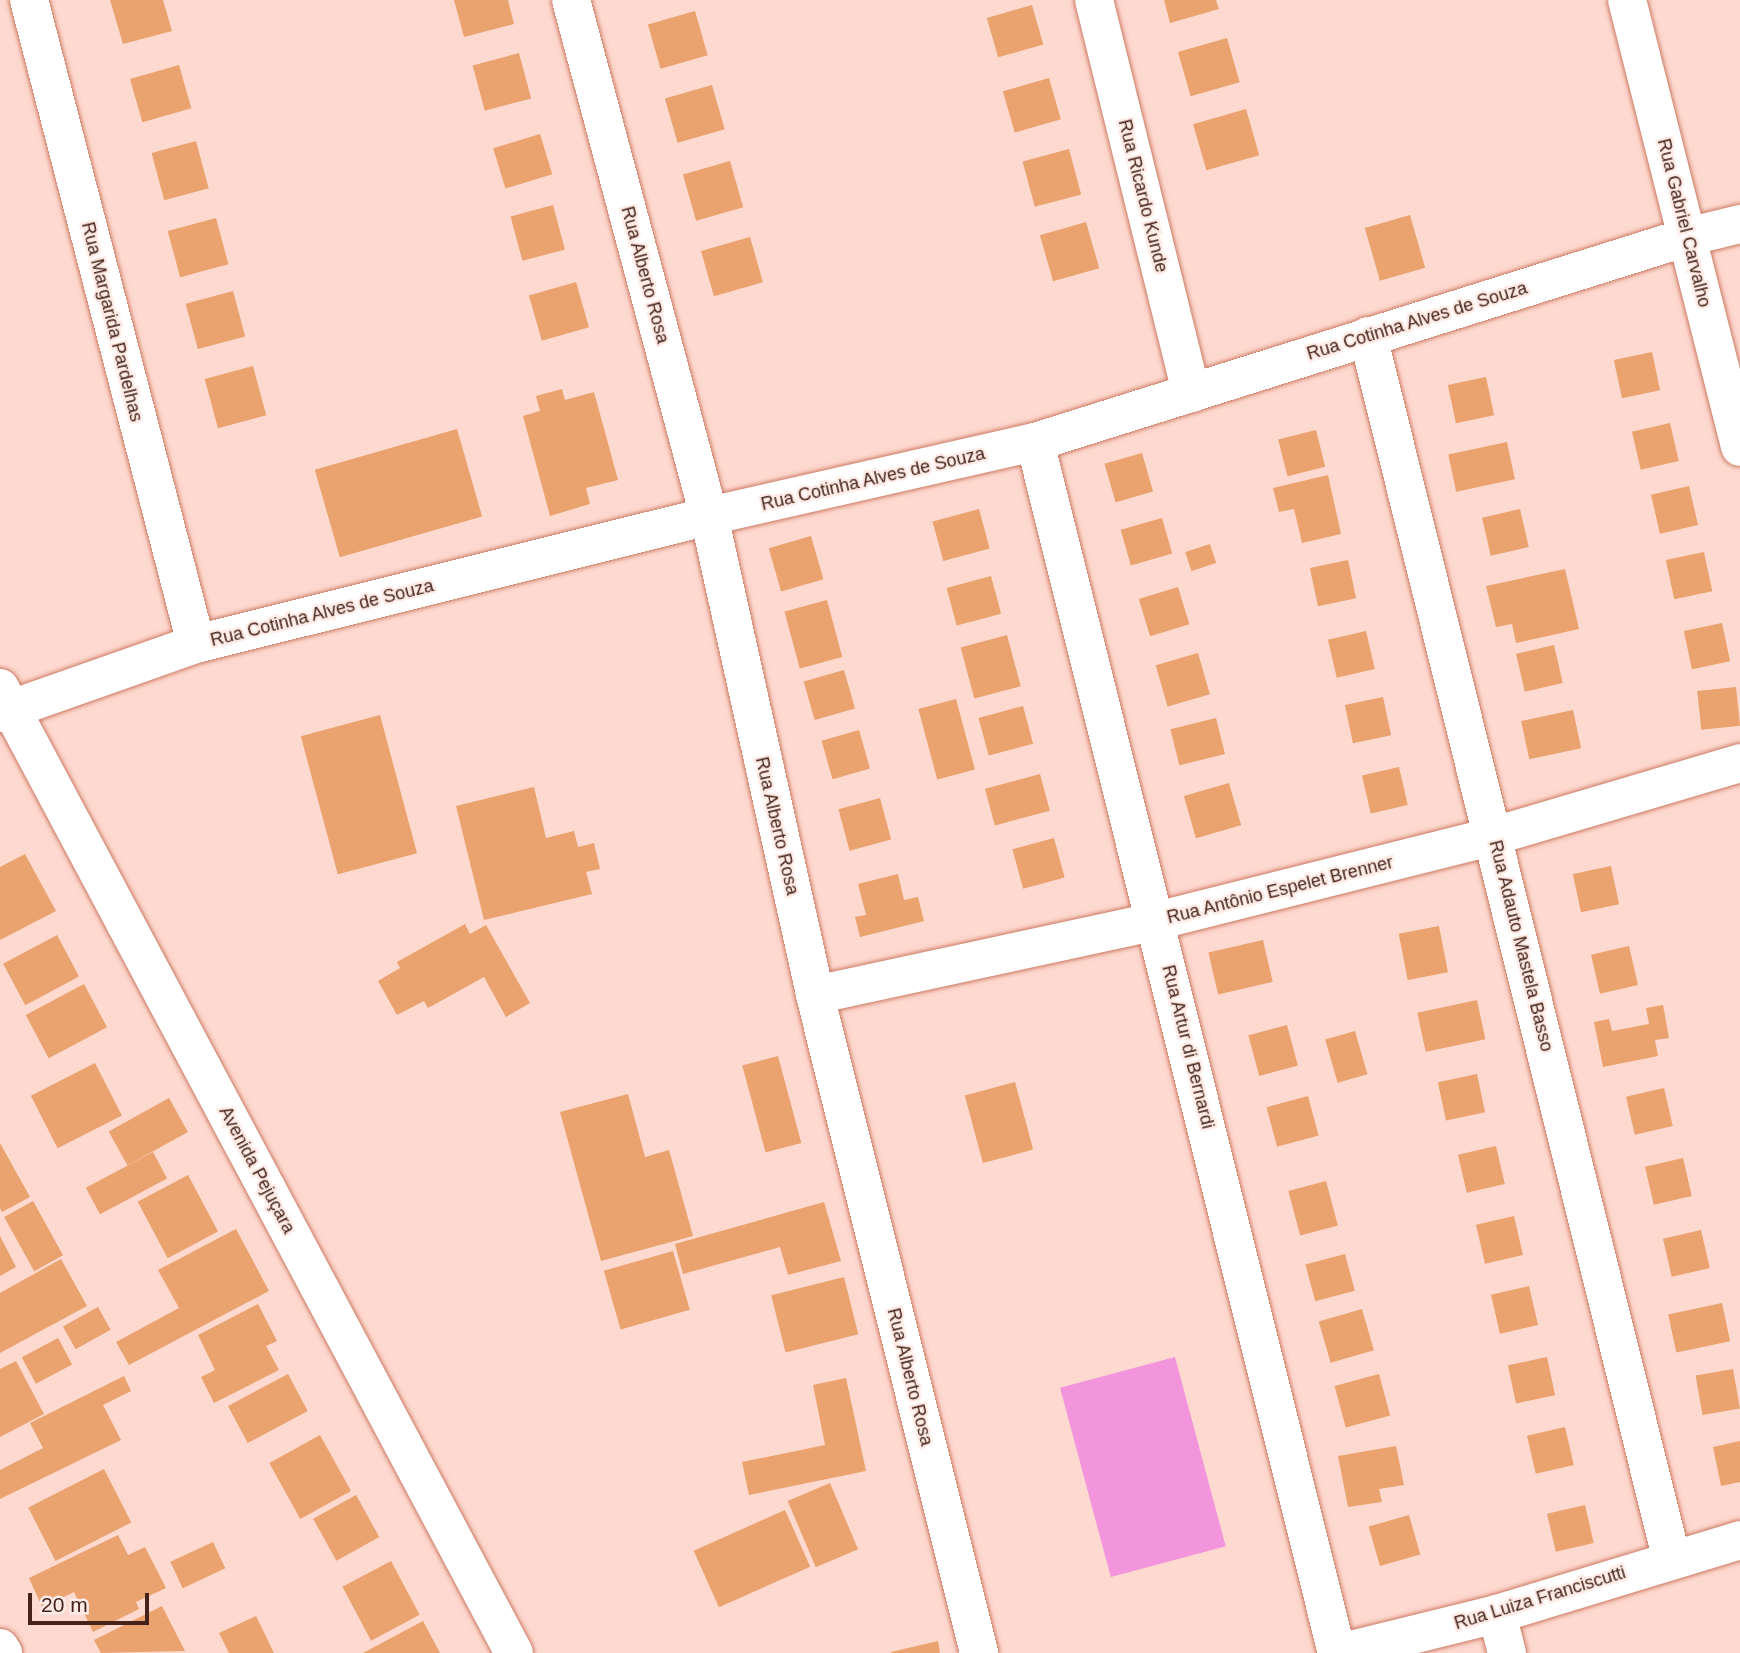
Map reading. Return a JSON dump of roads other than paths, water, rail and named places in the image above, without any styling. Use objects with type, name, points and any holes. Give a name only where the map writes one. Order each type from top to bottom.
[{"type":"street","name":"Rua Margarida Pardelhas","points":[[29,0],[196,644]]},
{"type":"street","name":"Rua Alberto Rosa","points":[[571,0],[709,516],[815,995],[979,1653]]},
{"type":"street","name":"Rua Ricardo Kunde","points":[[1094,0],[1191,393]]},
{"type":"street","name":"Rua Gabriel Carvalho","points":[[1627,0],[1740,447]]},
{"type":"street","name":"Rua Cotinha Alves de Souza","points":[[3,702],[196,644],[709,516],[1035,442],[1687,237],[1740,224]]},
{"type":"street","name":"Rua Adauto Mastela Basso","points":[[1368,336],[1671,1557]]},
{"type":"street","name":"Rua Artur di Bernardi","points":[[1035,442],[1338,1653]]},
{"type":"street","name":"Avenida Pejuçara","points":[[3,702],[514,1653]]},
{"type":"street","name":"Rua Antônio Espelet Brenner","points":[[815,995],[1156,921],[1494,836],[1740,763]]},
{"type":"street","name":"Rua Luiza Franciscutti","points":[[1338,1653],[1497,1614],[1671,1557],[1740,1540]]},
{"type":"street","points":[[1497,1614],[1507,1653]]},
{"type":"street","points":[[0,1648],[3,1653]]}]
